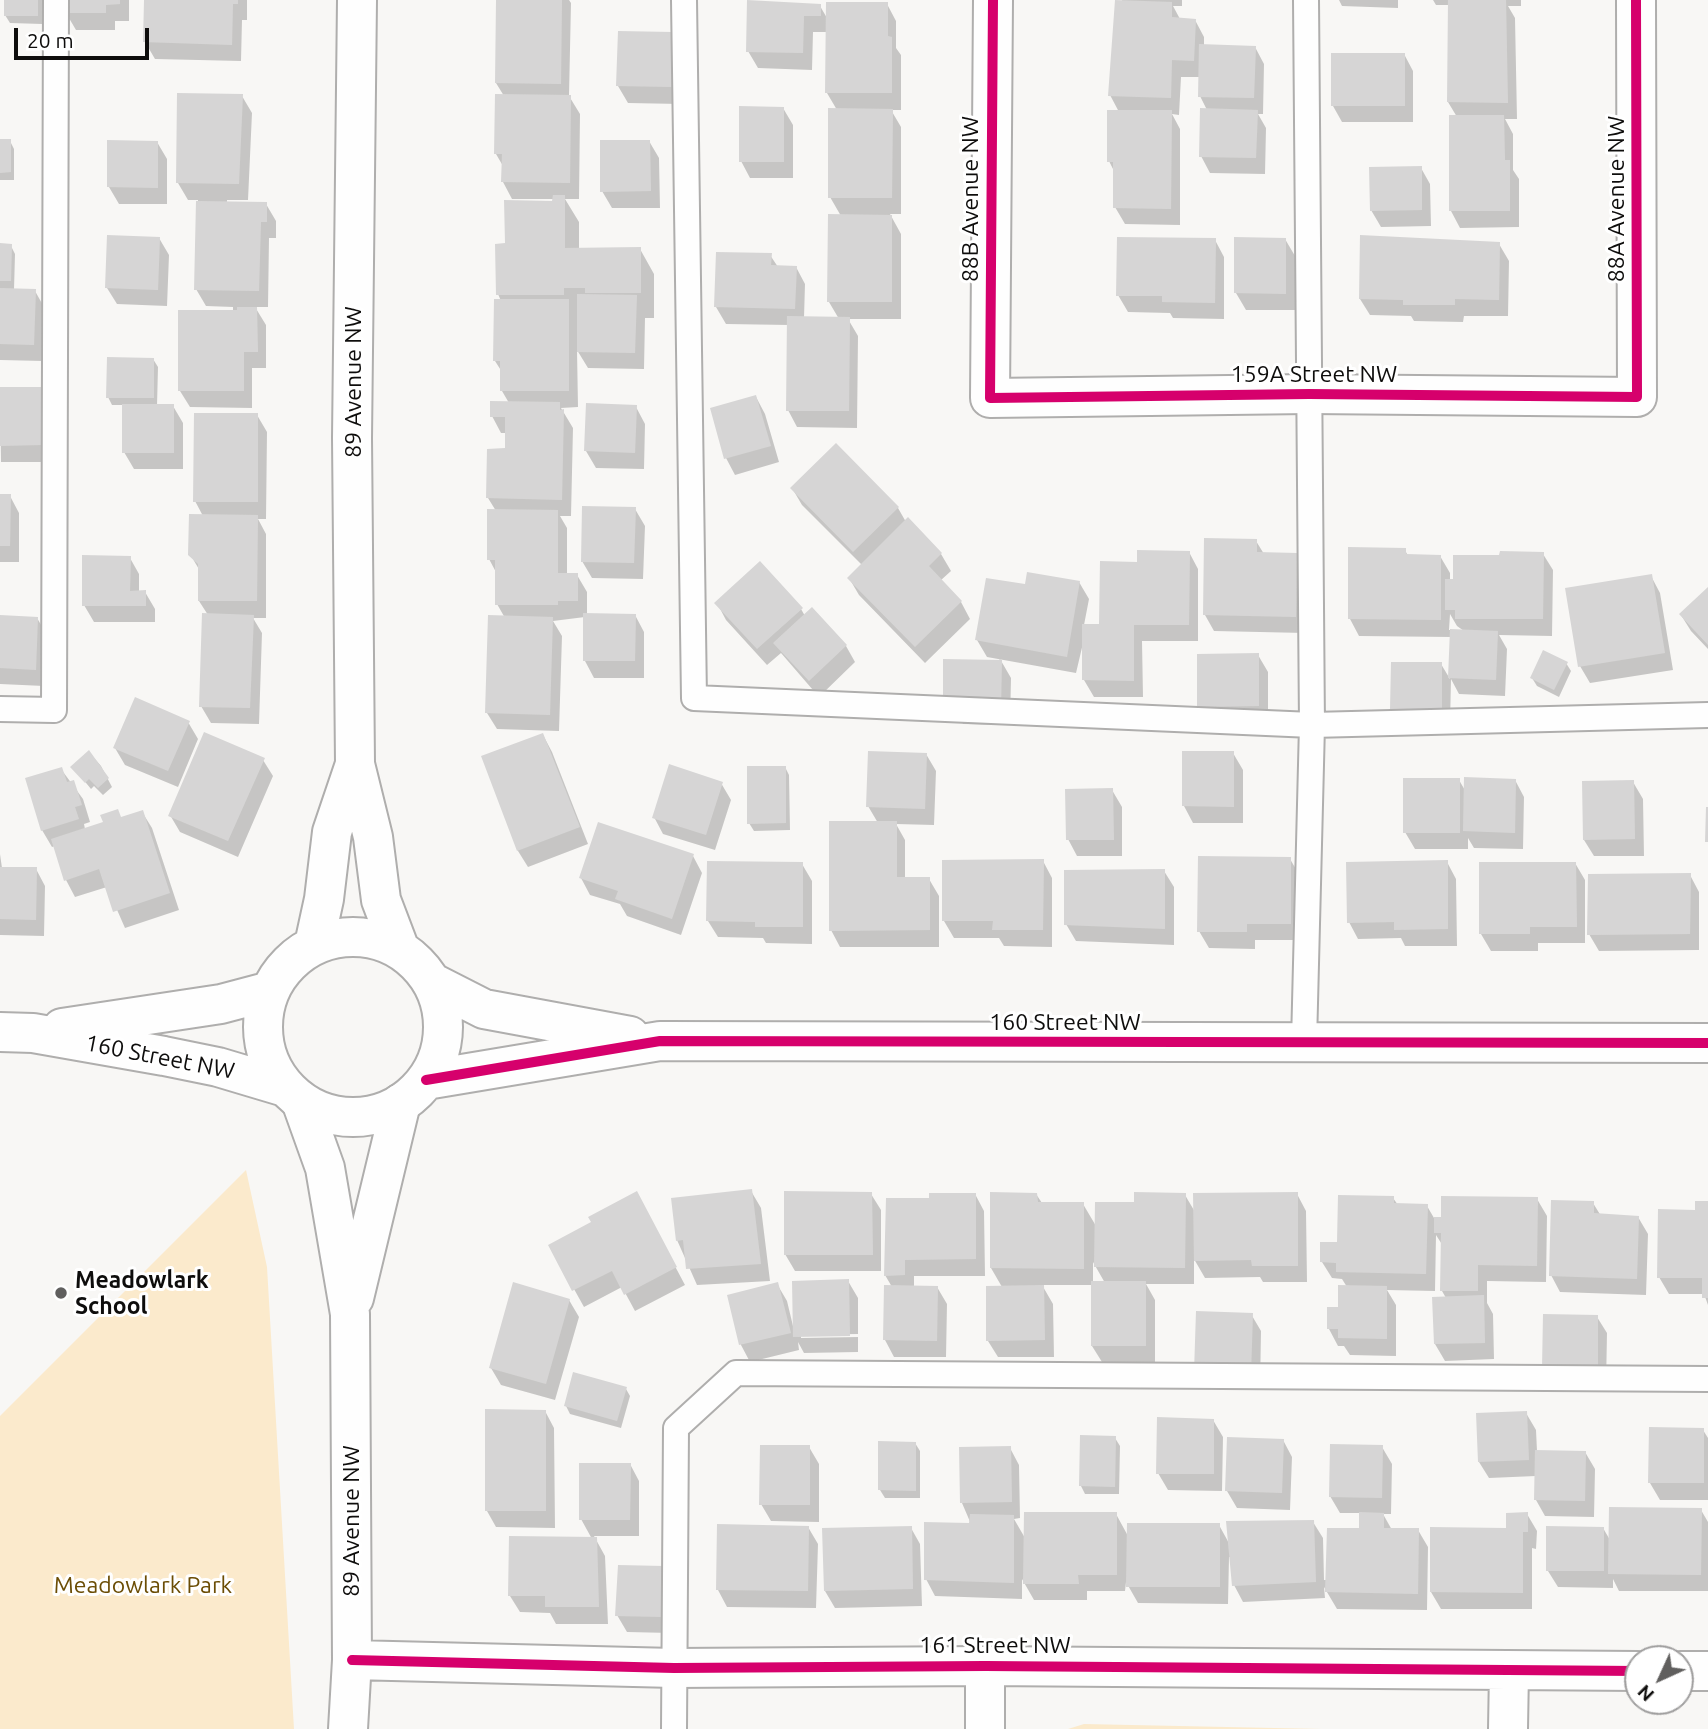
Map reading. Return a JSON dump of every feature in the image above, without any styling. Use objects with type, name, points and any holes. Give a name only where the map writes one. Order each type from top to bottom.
[{"type":"street","name":"89 Avenue NW","points":[[357,0],[352,438],[355,764],[373,837],[381,900],[400,950]]},
{"type":"street","name":"88B Avenue NW","points":[[990,398],[993,0]]},
{"type":"street","name":"88A Avenue NW","points":[[1636,0],[1637,397]]},
{"type":"street","name":"159A Street NW","points":[[990,398],[1309,394],[1637,397]]},
{"type":"street","name":"89 Avenue NW","points":[[314,945],[324,900],[331,832],[355,764]]},
{"type":"street","points":[[357,937],[379,941],[400,950],[417,964],[431,982],[440,1007],[443,1032],[438,1057],[413,1092],[376,1114],[351,1117],[324,1112],[293,1094],[273,1069],[264,1044],[263,1017],[270,991],[285,968],[314,945],[335,938],[357,937]]},
{"type":"street","name":"160 Street NW","points":[[431,982],[484,1009],[660,1041]]},
{"type":"street","name":"160 Street NW","points":[[17,1032],[221,1004],[270,991]]},
{"type":"street","name":"160 Street NW","points":[[17,1032],[218,1067],[293,1094]]},
{"type":"street","name":"160 Street NW","points":[[413,1092],[491,1067],[660,1041],[1708,1043]]},
{"type":"street","name":"89 Avenue NW","points":[[350,1314],[413,1092]]},
{"type":"street","name":"89 Avenue NW","points":[[293,1094],[325,1168],[350,1314],[352,1660],[348,1729]]},
{"type":"street","name":"161 Street NW","points":[[352,1660],[674,1668],[985,1666],[1624,1671]]},
{"type":"street","points":[[985,1666],[985,1729]]},
{"type":"street","points":[[1508,1729],[1509,1671]]},
{"type":"lane","points":[[0,709],[54,710],[56,0]]},
{"type":"lane","points":[[684,0],[694,698],[1312,725],[1708,715]]},
{"type":"lane","points":[[1304,1043],[1312,725],[1306,0]]},
{"type":"lane","points":[[674,1729],[676,1428],[736,1373],[1708,1378]]},
{"type":"green space","name":"Meadowlark Park","points":[[246,1170],[267,1267],[294,1729],[0,1729],[0,1416]]},
{"type":"green space","points":[[1084,1724],[1322,1729],[1068,1729]]},
{"type":"building","points":[[4,0],[38,0],[38,16],[4,16]]},
{"type":"building","points":[[64,0],[120,0],[120,4],[106,5],[106,13],[64,13]]},
{"type":"building","points":[[144,0],[238,0],[238,4],[233,4],[232,45],[143,42]]},
{"type":"building","points":[[496,0],[562,0],[561,84],[495,83]]},
{"type":"building","points":[[747,0],[821,4],[821,16],[804,16],[803,53],[746,52]]},
{"type":"building","points":[[1115,0],[1172,2],[1172,17],[1196,19],[1194,61],[1172,60],[1171,98],[1108,96]]},
{"type":"building","points":[[1448,0],[1506,0],[1508,103],[1447,102]]},
{"type":"building","points":[[826,2],[888,2],[888,36],[892,37],[892,93],[825,93]]},
{"type":"building","points":[[618,31],[673,32],[672,87],[616,86]]},
{"type":"building","points":[[1199,44],[1256,46],[1254,98],[1198,97]]},
{"type":"building","points":[[1331,53],[1405,53],[1405,106],[1331,106]]},
{"type":"building","points":[[177,93],[243,94],[239,184],[176,183]]},
{"type":"building","points":[[495,94],[571,95],[570,183],[501,182],[502,154],[494,154]]},
{"type":"building","points":[[739,106],[784,107],[784,162],[739,162]]},
{"type":"building","points":[[828,108],[893,109],[892,198],[828,198]]},
{"type":"building","points":[[1200,108],[1258,110],[1256,158],[1199,157]]},
{"type":"building","points":[[1107,110],[1172,110],[1171,209],[1113,208],[1113,162],[1107,162]]},
{"type":"building","points":[[1449,115],[1504,115],[1505,160],[1510,160],[1510,211],[1449,211]]},
{"type":"building","points":[[0,139],[11,139],[11,172],[0,173]]},
{"type":"building","points":[[107,140],[158,141],[158,188],[107,187]]},
{"type":"building","points":[[600,140],[650,140],[651,191],[600,192]]},
{"type":"building","points":[[1422,166],[1422,210],[1370,211],[1369,167]]},
{"type":"building","points":[[553,195],[565,195],[565,248],[641,247],[641,293],[585,293],[585,288],[564,288],[564,295],[496,295],[495,244],[505,243],[504,200],[552,201]]},
{"type":"building","points":[[196,201],[267,202],[267,222],[261,222],[259,291],[194,290]]},
{"type":"building","points":[[828,214],[892,215],[892,302],[827,302]]},
{"type":"building","points":[[107,235],[160,237],[158,290],[105,288]]},
{"type":"building","points":[[1360,235],[1500,242],[1499,300],[1455,299],[1455,305],[1403,305],[1403,300],[1359,299]]},
{"type":"building","points":[[1117,237],[1216,238],[1215,303],[1162,302],[1162,296],[1116,296]]},
{"type":"building","points":[[1234,237],[1286,238],[1286,294],[1234,293]]},
{"type":"building","points":[[0,243],[12,244],[11,281],[0,281]]},
{"type":"building","points":[[716,252],[772,253],[771,265],[797,266],[795,309],[714,307]]},
{"type":"building","points":[[0,288],[36,289],[34,345],[0,344]]},
{"type":"building","points":[[577,294],[637,295],[635,353],[577,352]]},
{"type":"building","points":[[494,299],[569,299],[569,391],[500,391],[500,361],[493,361]]},
{"type":"building","points":[[237,307],[257,307],[258,352],[244,352],[244,391],[178,391],[178,310],[237,310]]},
{"type":"building","points":[[787,316],[850,317],[849,411],[786,411]]},
{"type":"building","points":[[107,357],[154,358],[154,398],[106,398]]},
{"type":"building","points":[[0,387],[41,387],[41,445],[0,446]]},
{"type":"building","points":[[756,395],[771,446],[724,459],[710,408]]},
{"type":"building","points":[[490,401],[560,402],[560,410],[564,409],[562,500],[486,498],[487,449],[505,448],[505,417],[490,417]]},
{"type":"building","points":[[586,403],[637,405],[635,453],[584,451]]},
{"type":"building","points":[[122,404],[174,404],[174,453],[122,453]]},
{"type":"building","points":[[194,413],[258,413],[258,502],[193,502]]},
{"type":"building","points":[[836,443],[899,507],[853,552],[790,488]]},
{"type":"building","points":[[0,494],[11,494],[10,546],[0,546]]},
{"type":"building","points":[[582,506],[636,507],[634,563],[581,562]]},
{"type":"building","points":[[487,509],[558,510],[558,573],[578,573],[578,601],[558,601],[558,605],[495,605],[495,560],[487,560]]},
{"type":"building","points":[[189,514],[258,515],[257,601],[198,601],[198,564],[188,555]]},
{"type":"building","points":[[908,517],[942,553],[929,566],[962,601],[915,647],[847,578]]},
{"type":"building","points":[[1204,538],[1257,539],[1257,552],[1297,553],[1296,617],[1203,615]]},
{"type":"building","points":[[1348,547],[1406,548],[1406,554],[1441,555],[1441,620],[1348,619]]},
{"type":"building","points":[[1137,550],[1190,551],[1189,625],[1134,625],[1134,681],[1082,680],[1082,624],[1099,624],[1100,561],[1137,562]]},
{"type":"building","points":[[1500,551],[1544,552],[1543,619],[1455,619],[1455,610],[1445,610],[1445,579],[1453,579],[1453,555],[1499,555]]},
{"type":"building","points":[[82,555],[131,556],[130,591],[146,590],[146,606],[82,606]]},
{"type":"building","points":[[760,561],[803,608],[757,649],[714,603]]},
{"type":"building","points":[[1027,572],[1080,581],[1067,657],[975,640],[986,578],[1025,584]]},
{"type":"building","points":[[1652,574],[1665,653],[1578,667],[1565,588]]},
{"type":"building","points":[[1708,587],[1708,645],[1679,614]]},
{"type":"building","points":[[812,607],[847,645],[809,681],[773,643]]},
{"type":"building","points":[[202,613],[254,615],[250,708],[199,707]]},
{"type":"building","points":[[583,613],[636,614],[635,661],[583,661]]},
{"type":"building","points":[[0,615],[38,617],[36,670],[0,668]]},
{"type":"building","points":[[488,615],[553,617],[550,715],[485,713]]},
{"type":"building","points":[[1450,629],[1498,631],[1496,680],[1448,678]]},
{"type":"building","points":[[1543,650],[1568,662],[1554,690],[1530,678]]},
{"type":"building","points":[[1259,653],[1259,706],[1197,707],[1197,654]]},
{"type":"building","points":[[943,659],[1002,660],[1001,708],[943,698]]},
{"type":"building","points":[[1391,662],[1442,662],[1442,709],[1390,709]]},
{"type":"building","points":[[135,697],[190,721],[168,771],[113,748]]},
{"type":"building","points":[[204,732],[265,758],[228,841],[168,816]]},
{"type":"building","points":[[543,733],[580,827],[517,851],[481,756]]},
{"type":"building","points":[[89,750],[109,778],[98,788],[89,779],[85,783],[70,767]]},
{"type":"building","points":[[868,751],[927,753],[925,809],[866,807]]},
{"type":"building","points":[[1182,751],[1234,751],[1234,807],[1182,806]]},
{"type":"building","points":[[669,764],[723,782],[706,835],[652,818]]},
{"type":"building","points":[[747,766],[786,766],[786,823],[747,824]]},
{"type":"building","points":[[62,767],[67,782],[74,780],[82,805],[75,807],[79,819],[41,831],[25,778]]},
{"type":"building","points":[[1464,777],[1516,779],[1515,833],[1463,831]]},
{"type":"building","points":[[1403,778],[1460,778],[1460,833],[1403,833]]},
{"type":"building","points":[[1634,780],[1635,839],[1583,840],[1582,781]]},
{"type":"building","points":[[1113,788],[1114,840],[1066,840],[1065,789]]},
{"type":"building","points":[[1708,807],[1708,842],[1705,842]]},
{"type":"building","points":[[118,809],[121,817],[143,810],[170,893],[113,912],[99,869],[64,881],[51,839],[103,822],[100,815]]},
{"type":"building","points":[[829,821],[897,821],[897,877],[930,877],[930,930],[829,931]]},
{"type":"building","points":[[598,822],[694,854],[672,919],[615,899],[618,891],[579,878]]},
{"type":"building","points":[[1198,856],[1291,857],[1291,924],[1247,924],[1247,932],[1197,932]]},
{"type":"building","points":[[1044,859],[1043,930],[992,930],[993,921],[942,921],[942,860]]},
{"type":"building","points":[[1448,860],[1448,929],[1394,930],[1394,922],[1347,923],[1346,862]]},
{"type":"building","points":[[707,861],[803,862],[803,927],[755,927],[755,922],[706,921]]},
{"type":"building","points":[[1479,862],[1576,862],[1577,927],[1530,927],[1530,934],[1479,934]]},
{"type":"building","points":[[0,867],[37,867],[36,920],[0,919]]},
{"type":"building","points":[[1165,869],[1165,929],[1064,925],[1064,870]]},
{"type":"building","points":[[1691,873],[1690,934],[1587,935],[1588,874]]},
{"type":"building","points":[[752,1189],[761,1264],[686,1269],[683,1240],[676,1241],[671,1198]]},
{"type":"building","points":[[637,1191],[677,1267],[624,1295],[612,1271],[572,1291],[548,1245],[591,1222],[588,1217]]},
{"type":"building","points":[[784,1191],[872,1192],[873,1255],[784,1255]]},
{"type":"building","points":[[990,1192],[1037,1193],[1038,1202],[1084,1202],[1084,1269],[990,1268]]},
{"type":"building","points":[[1134,1192],[1186,1193],[1185,1268],[1094,1267],[1095,1202],[1134,1202]]},
{"type":"building","points":[[1298,1192],[1298,1266],[1252,1266],[1251,1260],[1194,1261],[1193,1193]]},
{"type":"building","points":[[929,1193],[976,1193],[976,1259],[905,1260],[905,1275],[884,1276],[886,1198],[929,1198]]},
{"type":"building","points":[[1338,1195],[1394,1196],[1394,1203],[1428,1204],[1426,1274],[1336,1272],[1336,1263],[1320,1262],[1320,1242],[1337,1242]]},
{"type":"building","points":[[1441,1196],[1538,1197],[1537,1266],[1478,1265],[1478,1291],[1440,1291],[1441,1233],[1434,1233],[1434,1217],[1441,1217]]},
{"type":"building","points":[[1551,1200],[1594,1201],[1594,1213],[1639,1216],[1637,1279],[1549,1276]]},
{"type":"building","points":[[1695,1201],[1708,1201],[1708,1298],[1702,1298],[1702,1278],[1657,1278],[1658,1209],[1695,1210]]},
{"type":"building","points":[[849,1279],[850,1336],[793,1337],[792,1281]]},
{"type":"building","points":[[1091,1281],[1146,1281],[1146,1346],[1091,1346]]},
{"type":"building","points":[[513,1282],[570,1299],[546,1384],[489,1368]]},
{"type":"building","points":[[778,1282],[791,1333],[739,1345],[727,1295]]},
{"type":"building","points":[[884,1285],[938,1286],[937,1341],[883,1340]]},
{"type":"building","points":[[1044,1285],[1045,1340],[986,1341],[986,1286]]},
{"type":"building","points":[[1338,1285],[1387,1286],[1387,1339],[1338,1338],[1338,1329],[1327,1329],[1327,1307],[1338,1307]]},
{"type":"building","points":[[1484,1295],[1485,1343],[1434,1344],[1432,1297]]},
{"type":"building","points":[[1196,1311],[1253,1313],[1251,1374],[1194,1372]]},
{"type":"building","points":[[1543,1314],[1598,1315],[1598,1370],[1542,1368]]},
{"type":"building","points":[[573,1372],[627,1387],[617,1421],[564,1406]]},
{"type":"building","points":[[485,1409],[546,1410],[546,1511],[485,1511]]},
{"type":"building","points":[[1527,1411],[1529,1460],[1478,1462],[1476,1413]]},
{"type":"building","points":[[1157,1417],[1214,1419],[1214,1474],[1156,1474]]},
{"type":"building","points":[[1649,1427],[1704,1428],[1704,1483],[1648,1483]]},
{"type":"building","points":[[1080,1435],[1116,1436],[1115,1487],[1079,1486]]},
{"type":"building","points":[[1227,1437],[1284,1439],[1282,1493],[1225,1491]]},
{"type":"building","points":[[878,1441],[916,1442],[916,1491],[878,1490]]},
{"type":"building","points":[[1330,1444],[1383,1445],[1382,1498],[1329,1497]]},
{"type":"building","points":[[760,1445],[810,1445],[810,1505],[759,1505]]},
{"type":"building","points":[[1011,1446],[1012,1502],[960,1503],[959,1447]]},
{"type":"building","points":[[1535,1450],[1586,1451],[1585,1501],[1534,1500]]},
{"type":"building","points":[[579,1463],[631,1463],[630,1520],[579,1520]]},
{"type":"building","points":[[1609,1507],[1702,1508],[1701,1575],[1608,1574]]},
{"type":"building","points":[[1024,1512],[1117,1512],[1117,1575],[1078,1575],[1079,1584],[1023,1584]]},
{"type":"building","points":[[1359,1512],[1384,1513],[1384,1528],[1419,1528],[1418,1594],[1325,1592],[1327,1528],[1359,1528]]},
{"type":"building","points":[[1528,1512],[1528,1532],[1523,1532],[1523,1593],[1430,1592],[1430,1527],[1506,1528],[1506,1513]]},
{"type":"building","points":[[970,1514],[1014,1515],[1014,1583],[924,1580],[924,1522],[969,1523]]},
{"type":"building","points":[[1314,1520],[1316,1582],[1232,1586],[1226,1521]]},
{"type":"building","points":[[1127,1523],[1220,1523],[1220,1587],[1126,1587]]},
{"type":"building","points":[[717,1524],[809,1526],[808,1591],[716,1590]]},
{"type":"building","points":[[912,1526],[913,1589],[824,1591],[822,1528]]},
{"type":"building","points":[[1546,1526],[1604,1527],[1604,1571],[1546,1571]]},
{"type":"building","points":[[509,1536],[597,1537],[599,1607],[545,1607],[545,1596],[508,1596]]},
{"type":"building","points":[[618,1565],[664,1566],[663,1617],[615,1616]]},
{"type":"cycle path","points":[[993,0],[990,398],[1309,394],[1637,397],[1636,0]]},
{"type":"cycle path","points":[[426,1080],[660,1041],[1708,1043]]},
{"type":"cycle path","points":[[352,1660],[674,1668],[985,1666],[1624,1671]]},
{"type":"place","name":"Meadowlark School","points":[[61,1293]]}]
